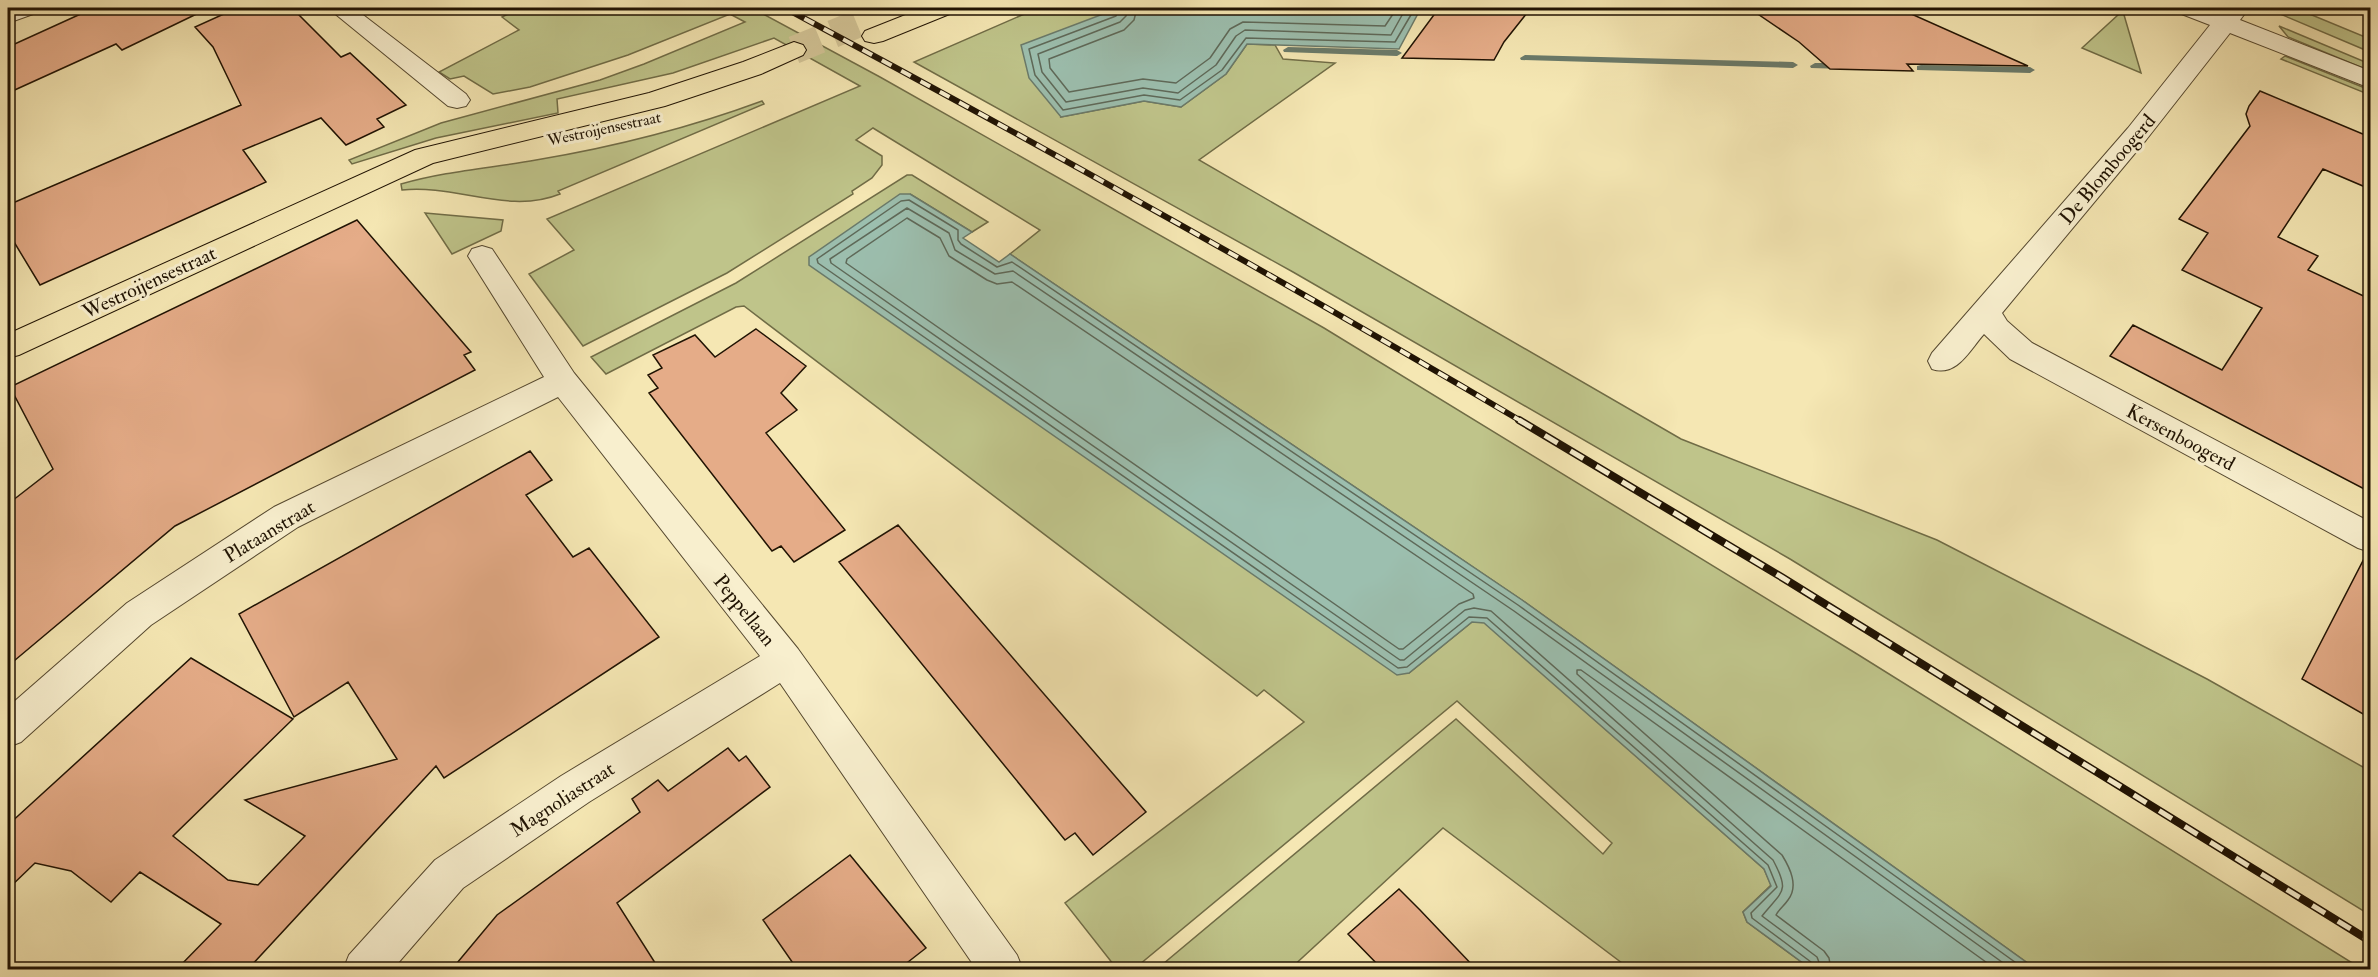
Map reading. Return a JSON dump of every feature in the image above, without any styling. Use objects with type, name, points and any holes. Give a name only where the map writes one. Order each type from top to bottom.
[{"type":"main road","points":[[890,8],[866,30],[943,8]]},
{"type":"main road","name":"Westroijensestraat","points":[[8,347],[388,171],[426,166],[661,116],[720,98],[804,56]]},
{"type":"street","points":[[8,16],[27,8]]},
{"type":"street","points":[[340,8],[457,100]]},
{"type":"street","points":[[2188,8],[2231,15],[2370,80]]},
{"type":"street","name":"De Blomboogerd","points":[[1943,361],[1991,320],[2231,15]]},
{"type":"street","name":"Peppellaan","points":[[482,256],[563,381],[785,660],[1002,969]]},
{"type":"street","name":"Kersenboogerd","points":[[1991,320],[2021,351],[2370,538]]},
{"type":"street","name":"Plataanstraat","points":[[8,730],[139,614],[286,517],[563,381]]},
{"type":"street","name":"Magnoliastraat","points":[[364,969],[449,874],[575,789],[785,660]]},
{"type":"green space","points":[[521,8],[752,8],[880,77],[1324,328],[1857,654],[2362,969],[2036,969],[1522,600],[1010,254],[1040,230],[873,128],[856,140],[882,156],[882,165],[872,178],[852,191],[853,194],[727,273],[583,346],[529,274],[574,250],[547,219],[860,86],[774,38],[673,73],[557,99],[558,113],[436,138],[352,164],[349,160],[441,123],[600,80],[745,22],[730,14],[628,55],[530,87],[493,94],[464,76],[450,79],[439,72],[519,30],[502,17]]},
{"type":"green space","points":[[1038,8],[1119,8],[1116,9],[1061,117],[1144,101],[1181,107],[1226,74],[1247,44],[1275,45],[1283,59],[1335,63],[1199,160],[1681,439],[1937,540],[2207,679],[2370,771],[2370,915],[1790,559],[1293,272],[914,62]]},
{"type":"green space","points":[[2104,8],[2122,8],[2141,73],[2082,48],[2119,14]]},
{"type":"green space","points":[[2266,8],[2295,8],[2370,39],[2370,52]]},
{"type":"green space","points":[[2279,26],[2370,64],[2370,71],[2288,37]]},
{"type":"green space","points":[[2285,56],[2370,90],[2370,95],[2281,59]]},
{"type":"green space","points":[[762,101],[764,104],[558,191],[560,194],[541,200],[502,200],[422,189],[402,190],[401,184],[418,180],[623,143],[707,120]]},
{"type":"green space","points":[[907,175],[912,175],[988,222],[972,232],[910,194],[1409,673],[1472,622],[1484,622],[1764,869],[1771,885],[1743,912],[1747,922],[1811,969],[1630,969],[1443,828],[1290,969],[1157,969],[1456,719],[1603,854],[1612,843],[1457,701],[1134,969],[1117,969],[1065,903],[1304,722],[1264,690],[1257,696],[744,306],[736,307],[606,374],[591,357],[736,283]]},
{"type":"green space","points":[[425,213],[503,220],[501,231],[452,254]]},
{"type":"water","points":[[1119,8],[1421,8],[1399,49],[1247,44],[1226,74],[1181,107],[1144,101],[1061,117],[1029,78],[1021,45]]},
{"type":"water","points":[[900,194],[910,194],[972,232],[963,238],[999,262],[1010,254],[1522,600],[2036,969],[1811,969],[1747,922],[1743,912],[1771,886],[1764,869],[1484,623],[1472,622],[1409,673],[1397,675],[809,265],[809,257]]},
{"type":"building","points":[[80,8],[209,8],[122,50],[116,44],[8,93],[8,47],[85,12]]},
{"type":"building","points":[[237,8],[292,8],[341,57],[350,53],[406,105],[377,119],[384,127],[346,145],[321,118],[243,150],[266,182],[40,285],[8,232],[8,205],[241,105],[213,47],[195,27]]},
{"type":"building","points":[[1439,8],[1531,8],[1504,42],[1494,60],[1402,58]]},
{"type":"building","points":[[1749,8],[1898,8],[2028,66],[1907,64],[1913,71],[1830,69],[1799,42]]},
{"type":"building","points":[[2260,91],[2370,137],[2370,189],[2323,169],[2278,237],[2318,256],[2308,270],[2370,299],[2370,492],[2110,356],[2133,325],[2222,370],[2262,308],[2182,270],[2208,233],[2179,219],[2250,126],[2246,114]]},
{"type":"building","points":[[357,220],[471,352],[464,355],[475,370],[175,526],[8,666],[8,504],[53,469],[10,387]]},
{"type":"building","points":[[756,329],[806,366],[781,393],[797,410],[766,433],[845,530],[794,562],[781,546],[772,551],[649,393],[658,388],[648,375],[662,368],[653,355],[695,335],[715,357]]},
{"type":"building","points":[[530,451],[552,480],[526,495],[573,557],[589,548],[659,637],[444,778],[436,766],[248,969],[177,969],[221,924],[140,872],[111,902],[71,871],[35,863],[8,889],[8,825],[191,658],[293,719],[173,836],[228,880],[258,885],[305,836],[245,800],[397,759],[348,682],[294,717],[239,614]]},
{"type":"building","points":[[898,525],[1146,812],[1093,855],[1075,833],[1065,840],[839,562]]},
{"type":"building","points":[[2367,553],[2370,554],[2370,718],[2302,679]]},
{"type":"building","points":[[728,748],[739,761],[746,756],[770,787],[617,903],[659,969],[452,969],[497,915],[640,812],[632,799],[658,780],[668,791]]},
{"type":"building","points":[[850,855],[926,948],[899,969],[797,969],[763,920]]},
{"type":"building","points":[[1399,889],[1476,969],[1382,969],[1348,934]]},
{"type":"waterway","points":[[1288,50],[1397,53]]},
{"type":"waterway","points":[[1525,58],[1793,65]]},
{"type":"waterway","points":[[1815,66],[1845,66]]},
{"type":"waterway","points":[[1921,68],[2030,70]]},
{"type":"tunnel","points":[[794,50],[857,24]]},
{"type":"railway","points":[[785,8],[1155,211],[1521,421]]},
{"type":"railway","points":[[1519,420],[1783,578],[2370,941]]}]
